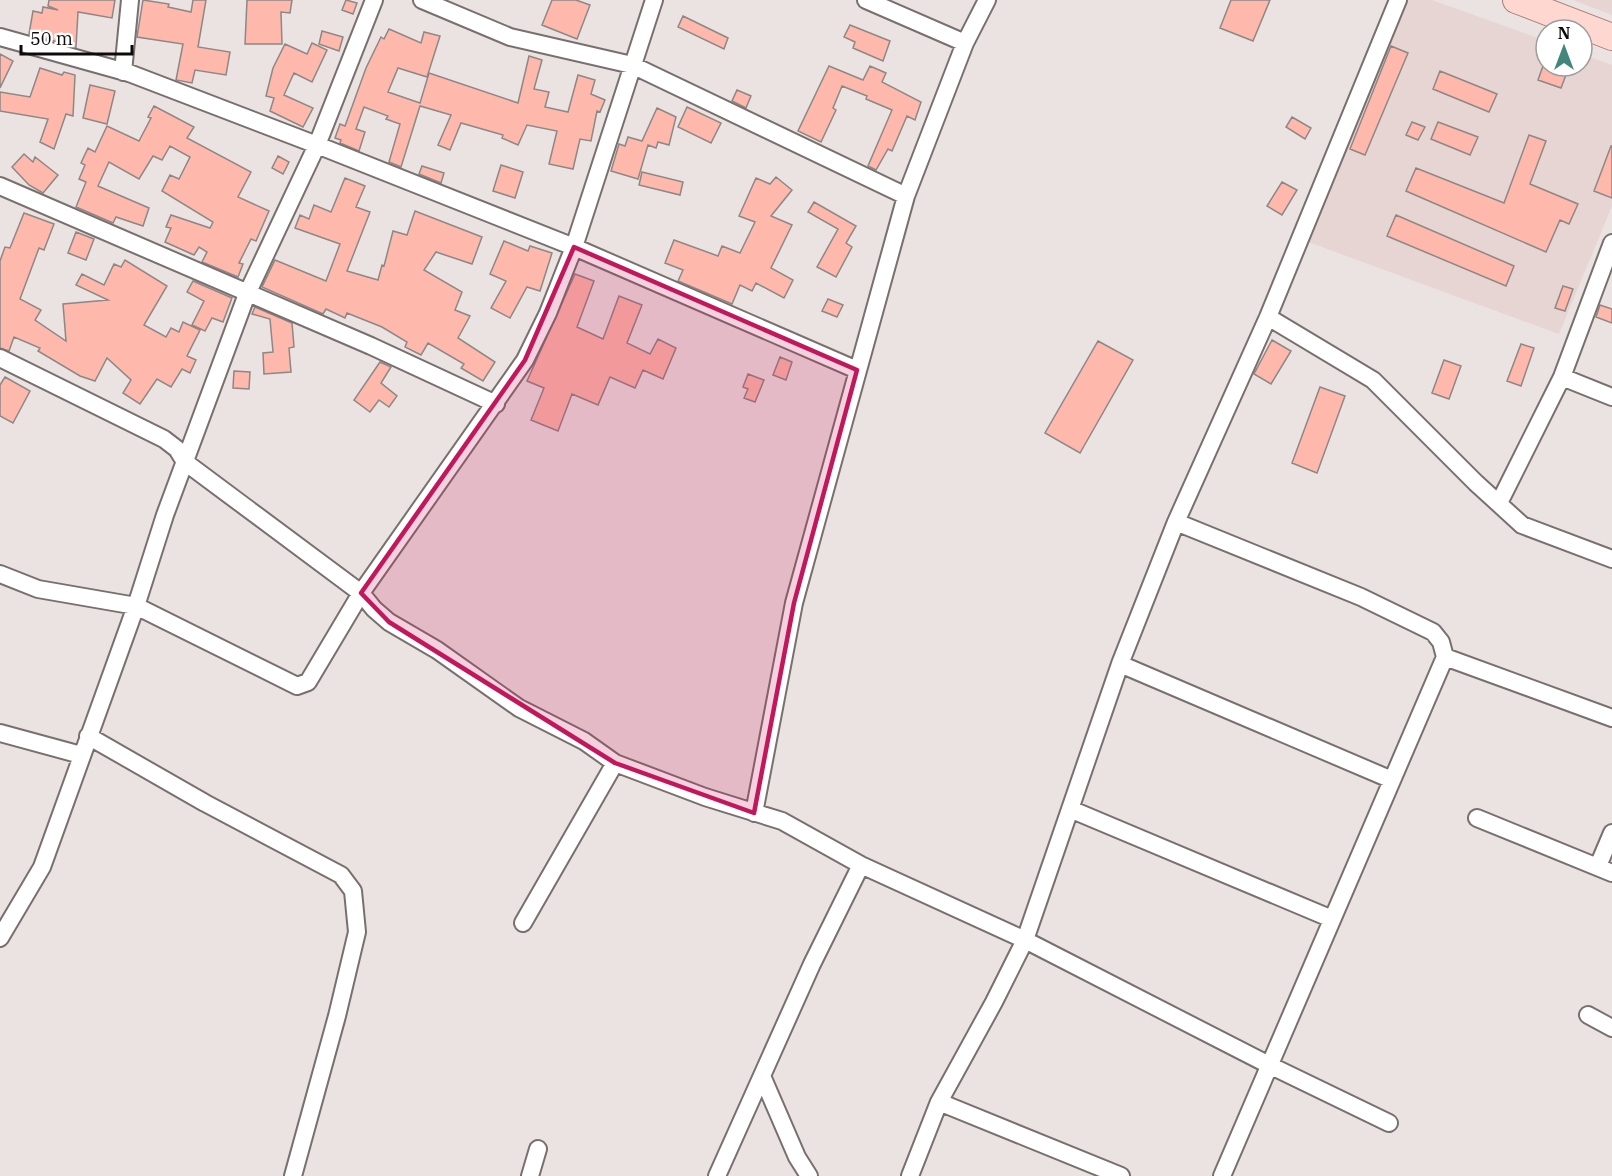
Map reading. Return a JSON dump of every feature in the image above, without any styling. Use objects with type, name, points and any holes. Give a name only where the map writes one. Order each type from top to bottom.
[{"type":"main road","points":[[1516,0],[1612,36]]},
{"type":"street","points":[[123,72],[130,0]]},
{"type":"street","points":[[0,938],[42,867],[247,294],[317,145],[374,0]]},
{"type":"street","points":[[422,0],[510,38],[632,65],[906,196]]},
{"type":"street","points":[[0,574],[38,589],[135,606],[297,686],[308,682],[361,593],[525,360],[574,247],[654,0]]},
{"type":"street","points":[[866,0],[965,43]]},
{"type":"street","points":[[754,813],[794,603],[906,196],[965,43],[987,0]]},
{"type":"street","points":[[910,1176],[939,1102],[1025,940],[1120,664],[1176,522],[1268,317],[1398,0]]},
{"type":"street","points":[[0,37],[123,72],[317,145],[574,247],[857,370]]},
{"type":"street","points":[[0,186],[371,346],[496,404]]},
{"type":"street","points":[[1499,503],[1562,377],[1612,243]]},
{"type":"street","points":[[1268,317],[1373,380],[1522,525],[1612,559]]},
{"type":"street","points":[[0,358],[164,439],[177,449],[185,462],[361,593],[388,621],[437,650],[519,708],[584,741],[615,763],[782,821],[861,865],[1025,940],[1269,1065],[1389,1123]]},
{"type":"street","points":[[1562,377],[1612,397]]},
{"type":"street","points":[[1176,522],[1361,597],[1433,632],[1441,642],[1445,657],[1222,1176]]},
{"type":"street","points":[[1445,657],[1612,718]]},
{"type":"street","points":[[1120,664],[1392,780]]},
{"type":"street","points":[[0,733],[81,755]]},
{"type":"street","points":[[88,736],[204,803],[341,875],[353,891],[357,932],[337,1016],[293,1176]]},
{"type":"street","points":[[523,923],[615,763]]},
{"type":"street","points":[[1070,809],[1332,919]]},
{"type":"street","points":[[1477,818],[1605,870],[1612,833]]},
{"type":"street","points":[[717,1176],[861,865]]},
{"type":"street","points":[[1588,1015],[1612,1028]]},
{"type":"street","points":[[762,1076],[797,1157],[809,1176]]},
{"type":"street","points":[[939,1102],[1121,1176]]},
{"type":"street","points":[[530,1176],[538,1149]]},
{"type":"highlighted area","points":[[574,247],[857,370],[794,603],[754,813],[615,763],[389,622],[361,593],[525,360]]},
{"type":"shaded area","points":[[1403,0],[1432,0],[1534,37],[1534,78],[1594,78],[1594,58],[1612,65],[1612,206],[1559,334],[1300,239]]},
{"type":"shaded area","points":[[1573,0],[1612,0],[1612,15]]},
{"type":"building","points":[[49,0],[115,0],[112,18],[78,12],[76,47],[29,34],[33,11],[42,13],[43,7],[58,10],[48,6]]},
{"type":"building","points":[[143,0],[169,4],[168,7],[191,12],[193,0],[206,0],[198,47],[230,52],[226,75],[195,70],[192,83],[176,80],[183,44],[137,37]]},
{"type":"building","points":[[247,0],[292,0],[290,13],[281,12],[282,44],[245,44]]},
{"type":"building","points":[[346,0],[357,3],[353,14],[342,10]]},
{"type":"building","points":[[552,0],[576,0],[590,5],[577,39],[542,25]]},
{"type":"building","points":[[1231,0],[1270,0],[1253,41],[1220,28]]},
{"type":"building","points":[[683,16],[728,38],[724,49],[678,27]]},
{"type":"building","points":[[850,25],[890,41],[883,61],[853,48],[855,42],[844,37]]},
{"type":"building","points":[[389,29],[421,43],[424,32],[440,36],[427,77],[398,68],[388,92],[420,103],[429,73],[518,103],[529,56],[542,60],[534,89],[549,92],[545,107],[568,112],[578,75],[595,80],[591,94],[605,100],[600,112],[597,111],[591,141],[580,139],[573,169],[549,164],[557,131],[527,125],[518,145],[502,138],[503,135],[461,123],[450,150],[438,145],[451,115],[420,106],[401,167],[389,162],[400,124],[386,119],[388,116],[364,107],[356,129],[365,132],[359,151],[340,143],[341,140],[335,138],[340,124],[345,126],[366,68],[381,37],[384,39]]},
{"type":"building","points":[[322,31],[343,37],[339,51],[319,44]]},
{"type":"building","points":[[312,43],[327,50],[312,82],[294,73],[284,95],[313,108],[303,127],[270,111],[274,98],[266,96],[273,68],[285,44],[307,54]]},
{"type":"building","points":[[1391,46],[1408,53],[1365,155],[1350,149]]},
{"type":"building","points":[[0,54],[13,61],[0,88]]},
{"type":"building","points":[[829,66],[863,80],[870,66],[886,73],[882,82],[921,102],[915,120],[907,116],[892,151],[888,149],[876,170],[868,166],[892,110],[866,99],[867,96],[842,86],[833,108],[836,110],[821,142],[798,131]]},
{"type":"building","points":[[40,68],[62,75],[64,72],[75,75],[73,116],[66,114],[54,149],[40,142],[48,119],[0,111],[0,92],[30,97]]},
{"type":"building","points":[[1440,71],[1497,94],[1489,112],[1433,89]]},
{"type":"building","points":[[1539,78],[1565,78],[1561,88],[1538,80]]},
{"type":"building","points":[[90,85],[115,91],[107,124],[83,118]]},
{"type":"building","points":[[737,90],[751,96],[746,108],[732,101]]},
{"type":"building","points":[[154,106],[194,127],[187,138],[251,172],[238,197],[269,211],[256,241],[251,239],[239,263],[243,264],[238,277],[202,262],[207,252],[199,247],[194,255],[165,242],[171,228],[166,227],[171,215],[210,228],[213,222],[162,191],[170,175],[179,179],[190,157],[170,146],[162,160],[153,156],[139,179],[109,162],[98,186],[149,208],[143,226],[116,217],[113,223],[76,207],[86,182],[79,179],[85,165],[81,163],[88,148],[95,152],[107,126],[139,141],[151,118],[148,117]]},
{"type":"building","points":[[687,107],[721,123],[711,143],[678,127]]},
{"type":"building","points":[[657,108],[676,117],[669,145],[658,142],[656,148],[648,145],[638,179],[611,171],[619,144],[625,146],[628,137],[642,141]]},
{"type":"building","points":[[1292,117],[1311,128],[1305,139],[1286,127]]},
{"type":"building","points":[[1412,122],[1425,127],[1418,140],[1406,135]]},
{"type":"building","points":[[1438,122],[1478,137],[1470,155],[1431,139]]},
{"type":"building","points":[[1529,135],[1546,141],[1530,184],[1578,204],[1569,224],[1560,220],[1546,252],[1406,191],[1416,168],[1504,203]]},
{"type":"building","points":[[1612,146],[1612,198],[1594,191]]},
{"type":"building","points":[[24,154],[33,162],[35,157],[58,175],[43,193],[29,185],[12,167]]},
{"type":"building","points":[[278,156],[289,162],[283,174],[272,168]]},
{"type":"building","points":[[501,165],[523,172],[515,198],[493,191]]},
{"type":"building","points":[[422,166],[444,173],[441,183],[419,174]]},
{"type":"building","points":[[642,172],[683,182],[680,195],[639,185]]},
{"type":"building","points":[[776,177],[792,190],[771,216],[792,225],[771,268],[793,280],[784,298],[756,283],[752,291],[740,285],[732,304],[678,281],[683,270],[665,263],[674,240],[718,256],[722,246],[740,253],[755,222],[739,216],[756,178],[770,184]]},
{"type":"building","points":[[345,178],[365,186],[356,207],[370,212],[347,271],[378,280],[393,231],[407,235],[415,211],[482,237],[472,264],[436,252],[424,270],[462,292],[455,310],[470,316],[458,338],[495,362],[483,381],[461,368],[464,364],[428,343],[421,355],[405,347],[407,342],[382,327],[347,313],[345,318],[326,309],[323,314],[262,287],[275,260],[326,281],[340,244],[295,228],[300,215],[309,219],[314,205],[331,212]]},
{"type":"building","points":[[1282,182],[1297,190],[1282,215],[1267,206]]},
{"type":"building","points":[[814,202],[856,226],[846,243],[852,247],[836,277],[817,267],[838,229],[808,212]]},
{"type":"building","points":[[24,213],[54,224],[44,250],[39,248],[20,299],[41,310],[35,320],[66,341],[63,304],[108,300],[76,285],[82,274],[104,285],[114,264],[121,267],[125,260],[167,286],[144,325],[166,337],[171,328],[179,332],[183,322],[200,330],[187,356],[196,360],[190,373],[182,369],[171,387],[157,379],[140,404],[123,393],[131,380],[107,358],[95,381],[80,376],[38,351],[40,348],[14,337],[9,351],[0,348],[0,261],[5,247],[10,248]]},
{"type":"building","points":[[1396,215],[1514,266],[1506,286],[1387,236]]},
{"type":"building","points":[[76,232],[94,239],[86,260],[68,253]]},
{"type":"building","points":[[504,241],[528,251],[530,246],[552,253],[540,291],[527,287],[510,318],[491,308],[506,281],[490,274]]},
{"type":"building","points":[[575,274],[594,281],[577,327],[603,339],[619,296],[642,305],[627,343],[650,354],[658,339],[676,348],[663,379],[643,370],[635,388],[610,377],[598,405],[572,394],[558,431],[531,420],[544,388],[527,381]]},
{"type":"building","points":[[193,281],[232,298],[223,322],[212,318],[205,331],[192,325],[204,301],[187,292]]},
{"type":"building","points":[[1563,286],[1573,289],[1565,311],[1555,308]]},
{"type":"building","points":[[828,299],[843,305],[837,317],[822,311]]},
{"type":"building","points":[[1600,305],[1612,309],[1612,323],[1596,317]]},
{"type":"building","points":[[255,307],[292,323],[294,347],[289,348],[291,372],[264,374],[263,353],[273,352],[270,319],[252,314]]},
{"type":"building","points":[[1272,340],[1291,351],[1271,384],[1254,374]]},
{"type":"building","points":[[1098,341],[1133,360],[1080,453],[1045,433]]},
{"type":"building","points":[[1521,344],[1534,348],[1521,386],[1507,381]]},
{"type":"building","points":[[780,357],[792,362],[786,380],[773,375]]},
{"type":"building","points":[[1444,360],[1461,366],[1449,399],[1432,393]]},
{"type":"building","points":[[380,362],[391,367],[381,383],[397,396],[389,407],[379,400],[370,412],[354,400]]},
{"type":"building","points":[[234,371],[250,372],[249,389],[233,388]]},
{"type":"building","points":[[748,374],[764,380],[755,402],[744,398],[748,389],[743,387]]},
{"type":"building","points":[[5,377],[30,391],[13,423],[0,416],[0,385]]},
{"type":"building","points":[[1320,387],[1345,396],[1317,473],[1292,463]]}]
